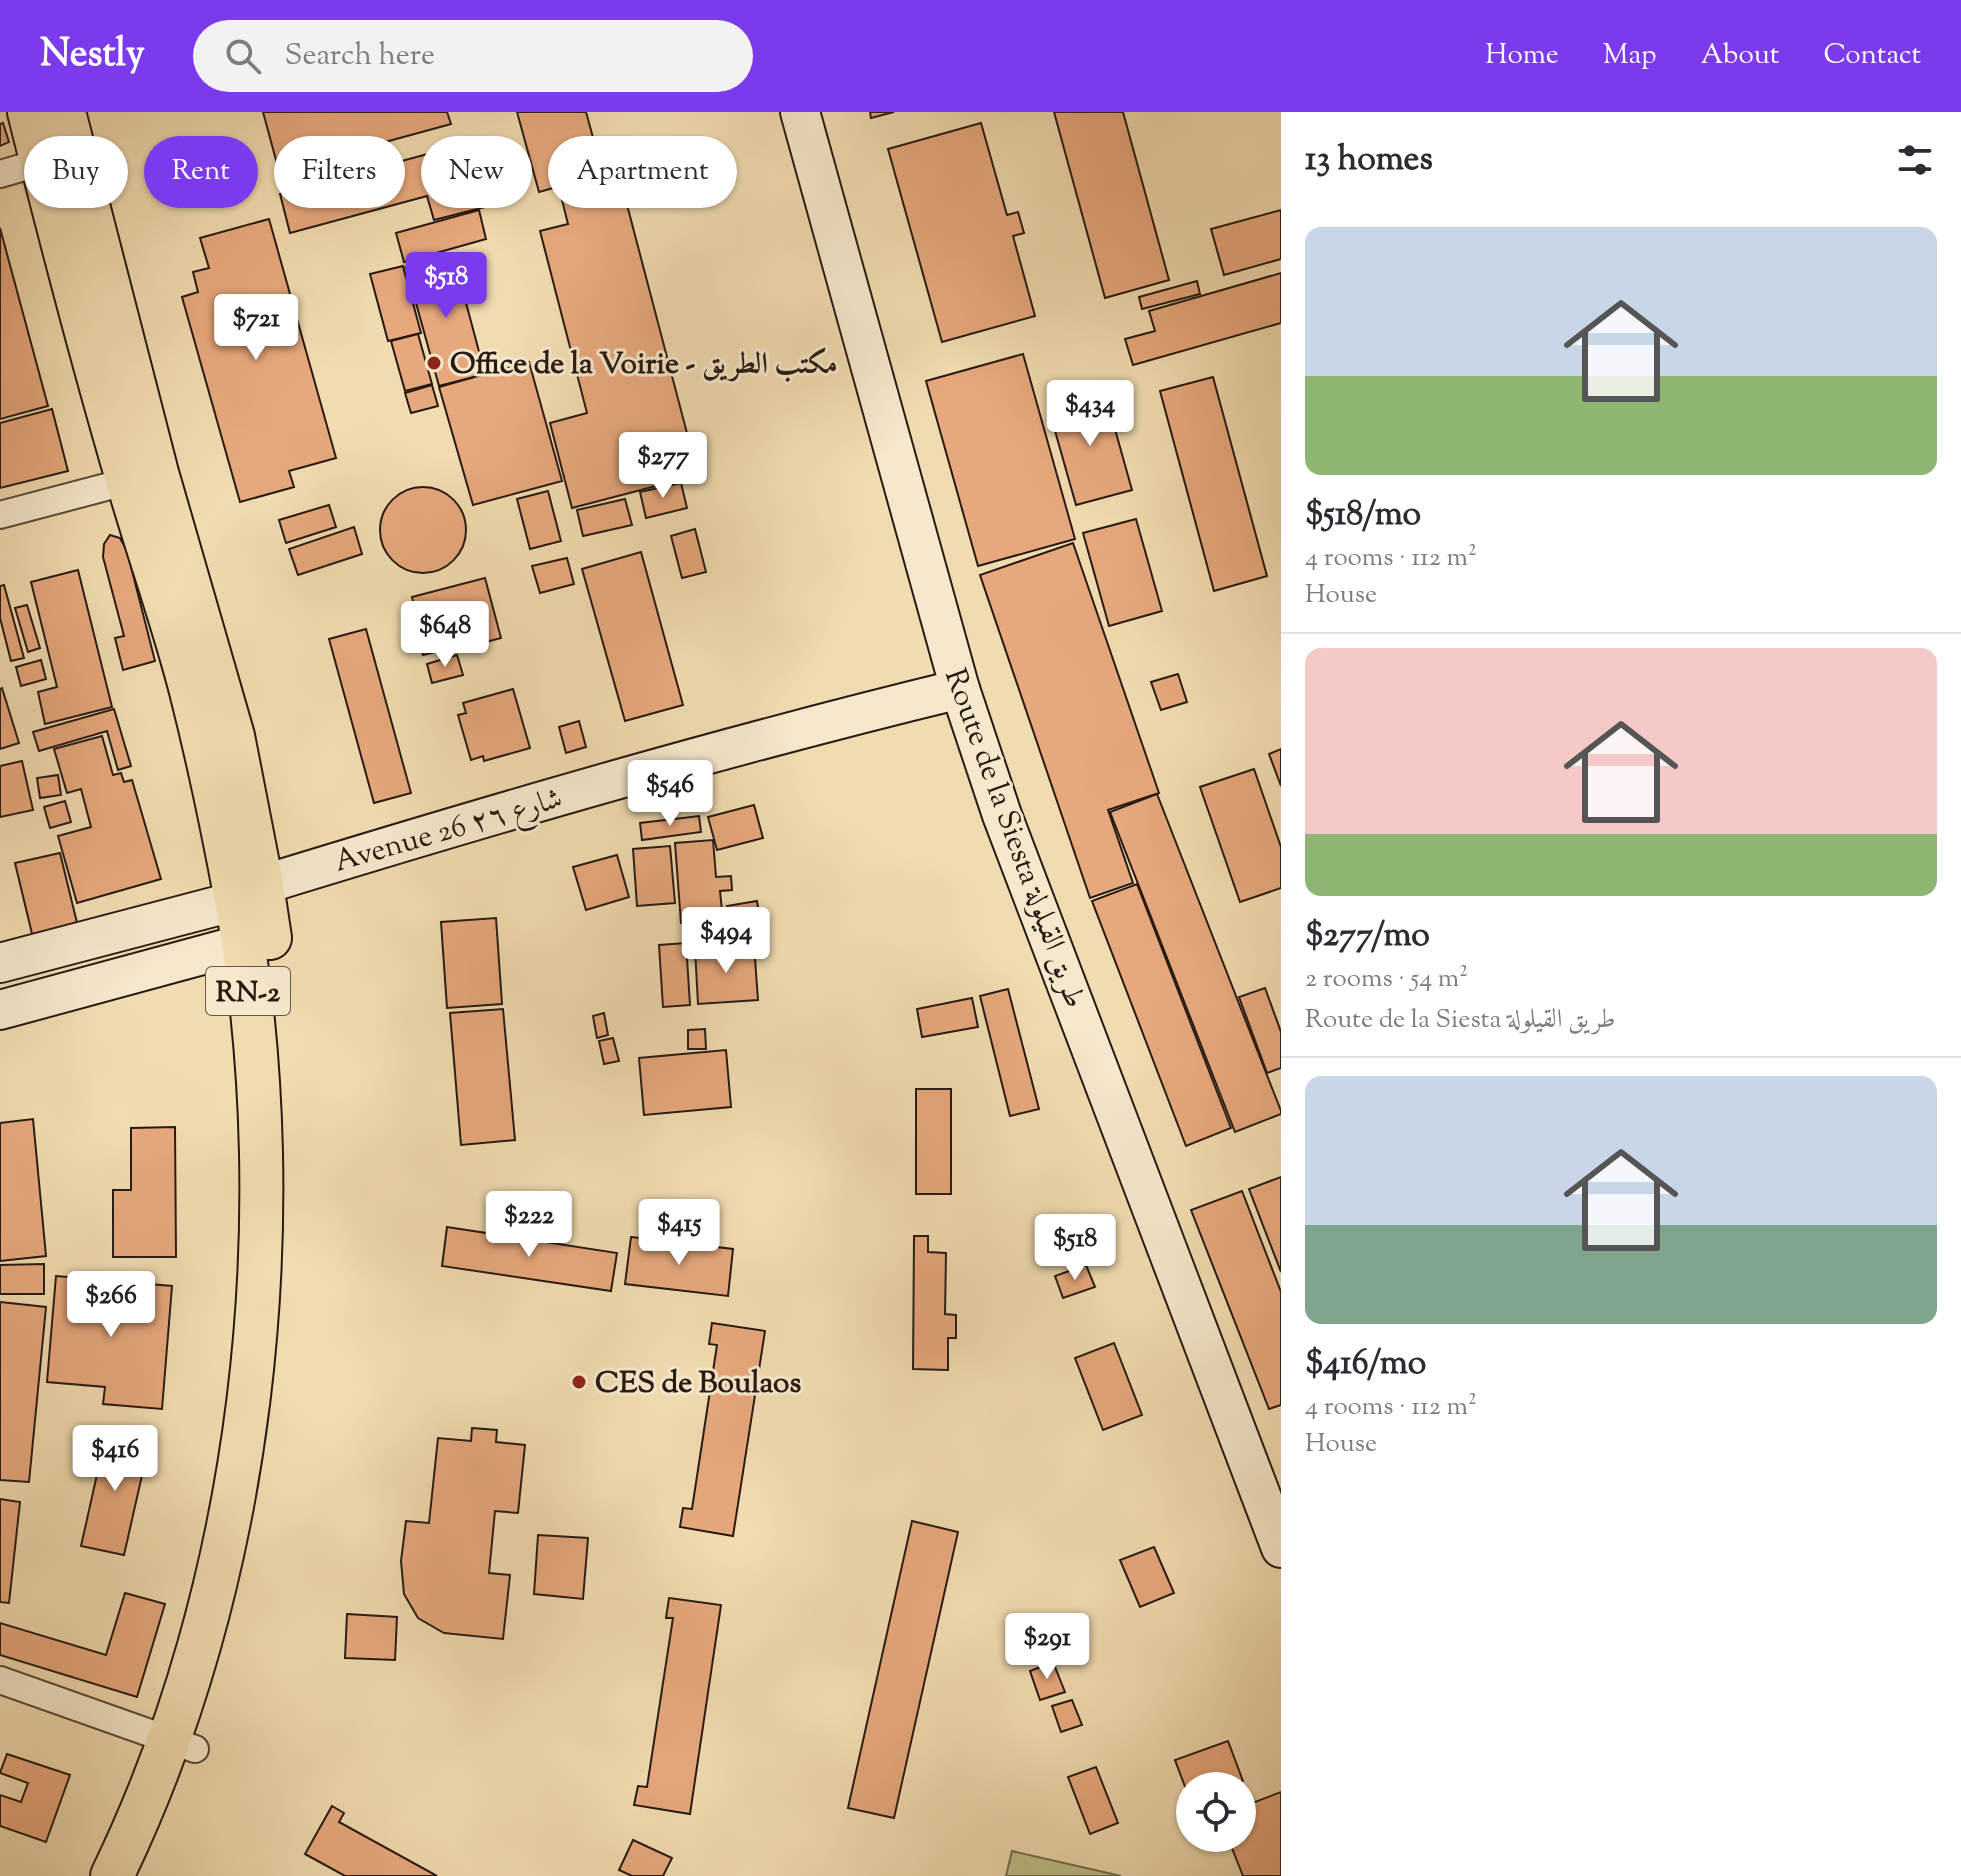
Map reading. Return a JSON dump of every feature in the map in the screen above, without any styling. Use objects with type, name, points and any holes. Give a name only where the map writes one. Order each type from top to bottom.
[{"type":"main road","name":"RN-2","points":[[29,112],[44,136]]},
{"type":"main road","name":"RN-2","points":[[61,136],[64,112]]},
{"type":"main road","name":"Route de la Siesta طريق القيلولة","points":[[800,112],[960,689],[1002,815],[1281,1548]]},
{"type":"main road","name":"RN-2","points":[[71,208],[142,477],[233,736],[249,893],[279,1004],[288,1184],[285,1312],[273,1432],[254,1534],[223,1656],[182,1745],[112,1876]]},
{"type":"main road","name":"Avenue 26 شارع ٢٦","points":[[0,963],[249,893],[640,773],[823,722],[960,689]]},
{"type":"main road","name":"RN-2","points":[[140,1876],[182,1745],[197,1648],[228,1524],[245,1428],[258,1302],[260,1174],[255,1055],[243,944],[249,893]]},
{"type":"main road","points":[[0,1010],[243,944]]},
{"type":"street","points":[[0,174],[24,167]]},
{"type":"street","points":[[0,515],[142,477]]},
{"type":"street","points":[[0,1680],[182,1745]]},
{"type":"green space","points":[[1012,1851],[1121,1876],[1006,1876]]},
{"type":"building","points":[[263,112],[447,112],[451,124],[405,137],[274,136],[274,153]]},
{"type":"building","points":[[517,112],[586,112],[593,136],[548,136],[548,189],[539,192],[532,167],[532,136],[524,136]]},
{"type":"building","points":[[870,112],[894,112],[871,118]]},
{"type":"building","points":[[1054,112],[1123,112],[1169,280],[1105,298]]},
{"type":"building","points":[[3,123],[9,142],[0,146],[0,124]]},
{"type":"building","points":[[981,123],[1007,215],[1018,212],[1024,233],[1013,236],[1035,316],[942,342],[888,149]]},
{"type":"building","points":[[421,156],[421,198],[405,202],[405,160]]},
{"type":"building","points":[[284,208],[383,208],[290,233]]},
{"type":"building","points":[[430,208],[481,208],[434,220]]},
{"type":"building","points":[[564,208],[628,208],[698,475],[572,508],[550,423],[587,413],[540,231],[568,224]]},
{"type":"building","points":[[479,210],[486,239],[404,262],[396,233]]},
{"type":"building","points":[[1281,210],[1281,259],[1224,275],[1211,229]]},
{"type":"building","points":[[269,219],[336,458],[289,471],[294,487],[240,502],[182,297],[198,292],[193,272],[209,268],[200,238]]},
{"type":"building","points":[[0,228],[48,406],[0,419]]},
{"type":"building","points":[[453,254],[485,374],[439,386],[406,267]]},
{"type":"building","points":[[403,266],[421,333],[388,341],[370,274]]},
{"type":"building","points":[[1281,273],[1281,323],[1133,365],[1125,339],[1155,331],[1149,311]]},
{"type":"building","points":[[1197,281],[1200,294],[1142,309],[1139,297]]},
{"type":"building","points":[[418,334],[432,384],[405,391],[391,341]]},
{"type":"building","points":[[1023,354],[1075,539],[978,566],[926,381]]},
{"type":"building","points":[[529,362],[562,481],[473,505],[439,387]]},
{"type":"building","points":[[1213,377],[1267,576],[1214,591],[1160,391]]},
{"type":"building","points":[[432,385],[438,406],[411,413],[405,393]]},
{"type":"building","points":[[1104,390],[1132,490],[1076,505],[1048,406]]},
{"type":"building","points":[[52,409],[68,471],[0,488],[0,423]]},
{"type":"building","points":[[681,483],[687,508],[646,518],[640,492]]},
{"type":"building","points":[[423,487],[447,494],[459,506],[466,530],[459,554],[447,566],[423,573],[399,566],[387,554],[380,530],[387,506],[399,494]]},
{"type":"building","points":[[548,491],[561,541],[530,549],[517,499]]},
{"type":"building","points":[[625,499],[632,525],[583,536],[577,510]]},
{"type":"building","points":[[329,505],[336,527],[286,543],[279,520]]},
{"type":"building","points":[[1136,519],[1162,611],[1109,626],[1083,533]]},
{"type":"building","points":[[354,527],[362,554],[298,575],[289,549]]},
{"type":"building","points":[[695,529],[706,572],[682,578],[671,536]]},
{"type":"building","points":[[110,535],[120,538],[127,551],[155,661],[123,670],[115,638],[124,636],[103,557],[104,544]]},
{"type":"building","points":[[1073,543],[1159,793],[1108,810],[1133,883],[1090,898],[980,575]]},
{"type":"building","points":[[641,552],[683,705],[625,721],[582,569]]},
{"type":"building","points":[[567,558],[574,584],[540,593],[532,566]]},
{"type":"building","points":[[78,570],[112,707],[45,724],[38,692],[57,687],[31,582]]},
{"type":"building","points":[[485,578],[501,638],[455,650],[449,627],[421,635],[412,597]]},
{"type":"building","points":[[4,585],[24,658],[11,661],[0,618],[0,586]]},
{"type":"building","points":[[27,605],[40,648],[28,652],[15,608]]},
{"type":"building","points":[[366,629],[411,793],[374,803],[329,639]]},
{"type":"building","points":[[443,629],[448,649],[423,655],[418,636]]},
{"type":"building","points":[[457,655],[463,675],[432,683],[427,664]]},
{"type":"building","points":[[41,660],[46,679],[21,686],[16,667]]},
{"type":"building","points":[[1178,674],[1187,702],[1161,710],[1151,682]]},
{"type":"building","points":[[0,689],[19,743],[0,749]]},
{"type":"building","points":[[513,689],[530,748],[484,761],[483,756],[471,760],[458,715],[466,713],[463,703]]},
{"type":"building","points":[[114,709],[131,766],[118,770],[107,731],[39,751],[33,732]]},
{"type":"building","points":[[579,721],[586,747],[566,753],[559,727]]},
{"type":"building","points":[[102,736],[113,775],[121,773],[124,782],[132,780],[161,879],[77,903],[58,836],[91,827],[81,789],[67,793],[54,749]]},
{"type":"building","points":[[1281,749],[1281,786],[1269,754]]},
{"type":"building","points":[[22,761],[33,810],[0,817],[0,766]]},
{"type":"building","points":[[1254,769],[1281,847],[1281,888],[1240,902],[1200,787]]},
{"type":"building","points":[[58,775],[61,795],[40,798],[37,778]]},
{"type":"building","points":[[1157,794],[1281,1111],[1281,1114],[1235,1132],[1110,812]]},
{"type":"building","points":[[65,801],[71,822],[50,828],[44,807]]},
{"type":"building","points":[[754,805],[763,838],[717,850],[708,817]]},
{"type":"building","points":[[699,816],[701,832],[642,840],[640,823]]},
{"type":"building","points":[[713,840],[716,877],[731,876],[732,890],[720,891],[723,920],[681,923],[675,843]]},
{"type":"building","points":[[670,846],[675,903],[637,906],[633,849]]},
{"type":"building","points":[[60,853],[79,931],[34,942],[15,863]]},
{"type":"building","points":[[617,855],[629,897],[586,910],[573,867]]},
{"type":"building","points":[[1137,884],[1231,1128],[1186,1146],[1092,901]]},
{"type":"building","points":[[757,901],[762,932],[720,939],[719,931],[731,929],[727,906]]},
{"type":"building","points":[[496,918],[502,1004],[447,1008],[441,922]]},
{"type":"building","points":[[686,943],[690,1005],[663,1007],[659,945]]},
{"type":"building","points":[[754,945],[758,1000],[698,1004],[695,949]]},
{"type":"building","points":[[1265,988],[1281,1032],[1281,1068],[1267,1073],[1239,997]]},
{"type":"building","points":[[1008,989],[1039,1109],[1010,1116],[980,996]]},
{"type":"building","points":[[972,998],[978,1027],[922,1037],[917,1009]]},
{"type":"building","points":[[503,1009],[515,1140],[461,1145],[450,1013]]},
{"type":"building","points":[[604,1013],[608,1035],[597,1038],[593,1016]]},
{"type":"building","points":[[705,1029],[706,1049],[688,1049],[688,1030]]},
{"type":"building","points":[[613,1038],[619,1061],[604,1064],[599,1041]]},
{"type":"building","points":[[726,1050],[731,1107],[644,1115],[639,1058]]},
{"type":"building","points":[[916,1089],[951,1089],[951,1194],[916,1194]]},
{"type":"building","points":[[33,1119],[46,1256],[0,1261],[0,1123]]},
{"type":"building","points":[[175,1127],[176,1257],[113,1257],[113,1190],[131,1190],[131,1128]]},
{"type":"building","points":[[1281,1177],[1281,1272],[1249,1189]]},
{"type":"building","points":[[1242,1191],[1281,1292],[1281,1405],[1269,1409],[1191,1210]]},
{"type":"building","points":[[447,1227],[617,1253],[611,1291],[442,1266]]},
{"type":"building","points":[[914,1236],[928,1236],[928,1252],[946,1253],[945,1314],[956,1315],[956,1338],[948,1338],[948,1370],[913,1369]]},
{"type":"building","points":[[631,1237],[733,1249],[728,1296],[625,1284]]},
{"type":"building","points":[[44,1264],[44,1294],[0,1294],[0,1265]]},
{"type":"building","points":[[1086,1265],[1095,1287],[1063,1298],[1055,1276]]},
{"type":"building","points":[[56,1276],[172,1286],[162,1409],[103,1404],[105,1387],[47,1382]]},
{"type":"building","points":[[0,1302],[46,1307],[29,1482],[0,1480]]},
{"type":"building","points":[[712,1323],[765,1331],[733,1536],[680,1527],[683,1508],[692,1509],[717,1345],[709,1344]]},
{"type":"building","points":[[1114,1343],[1142,1415],[1103,1430],[1075,1358]]},
{"type":"building","points":[[472,1428],[497,1430],[496,1442],[525,1445],[518,1513],[495,1511],[489,1573],[510,1575],[503,1639],[444,1633],[418,1618],[404,1594],[401,1561],[406,1521],[429,1523],[438,1438],[471,1441]]},
{"type":"building","points":[[107,1430],[150,1440],[124,1555],[81,1546]]},
{"type":"building","points":[[0,1499],[20,1502],[9,1603],[0,1602]]},
{"type":"building","points":[[912,1521],[958,1532],[894,1818],[848,1808]]},
{"type":"building","points":[[538,1535],[588,1538],[583,1599],[534,1594]]},
{"type":"building","points":[[1154,1547],[1174,1593],[1140,1607],[1120,1560]]},
{"type":"building","points":[[125,1593],[165,1604],[137,1697],[0,1655],[0,1623],[106,1655]]},
{"type":"building","points":[[669,1598],[721,1605],[690,1814],[634,1805],[638,1786],[647,1787],[673,1618],[666,1618]]},
{"type":"building","points":[[347,1614],[397,1617],[395,1660],[345,1658]]},
{"type":"building","points":[[1053,1662],[1065,1692],[1040,1700],[1030,1671]]},
{"type":"building","points":[[1072,1700],[1082,1725],[1061,1732],[1052,1706]]},
{"type":"building","points":[[1228,1741],[1240,1772],[1180,1772],[1175,1760]]},
{"type":"building","points":[[7,1754],[70,1775],[46,1842],[0,1826],[0,1795],[21,1802],[28,1783],[0,1773]]},
{"type":"building","points":[[1096,1767],[1118,1823],[1090,1834],[1068,1777]]},
{"type":"building","points":[[1281,1792],[1281,1876],[1243,1876],[1234,1852],[1256,1852],[1256,1802]]},
{"type":"building","points":[[332,1806],[344,1813],[339,1822],[437,1876],[345,1876],[305,1854]]},
{"type":"building","points":[[633,1840],[672,1858],[663,1876],[632,1876],[619,1870]]},
{"type":"place","name":"Office de la Voirie - مكتب الطريق","points":[[434,363]]},
{"type":"place","name":"CES de Boulaos","points":[[579,1382]]}]
